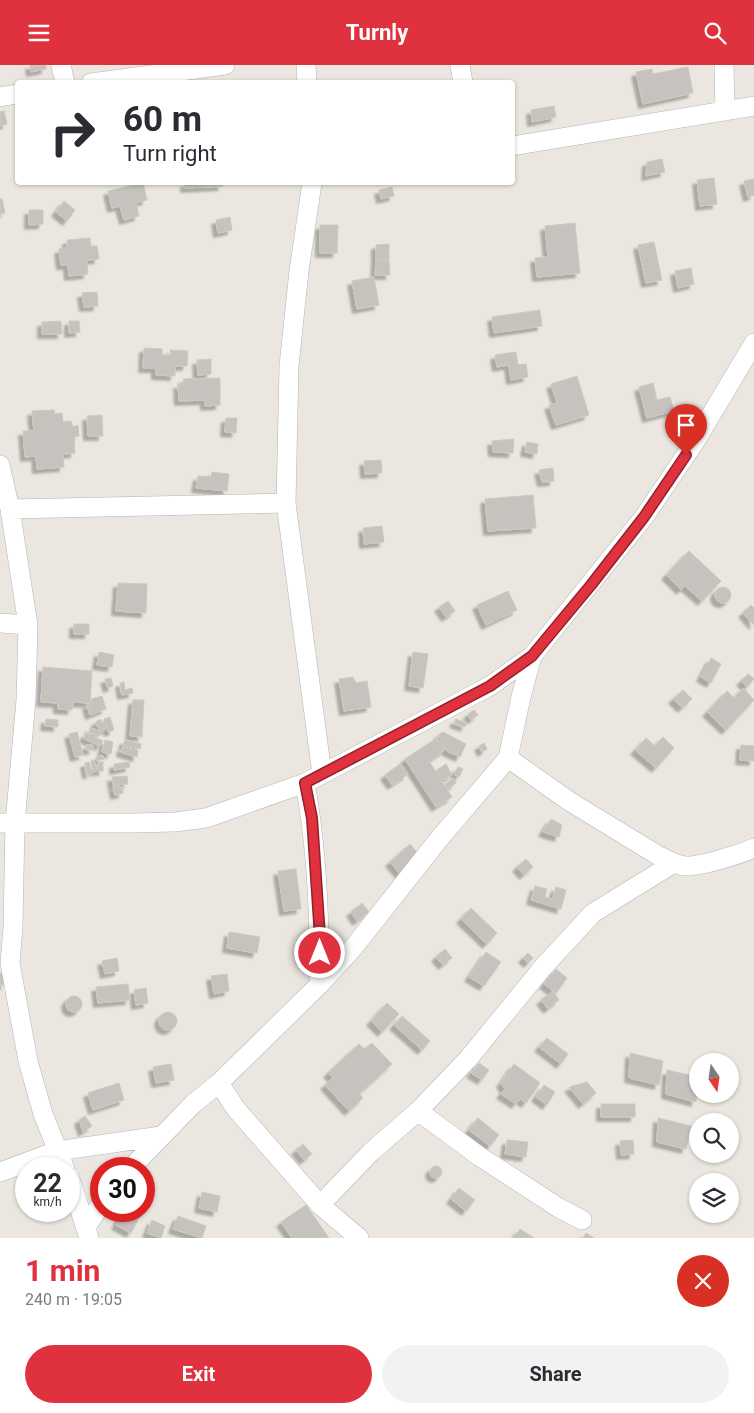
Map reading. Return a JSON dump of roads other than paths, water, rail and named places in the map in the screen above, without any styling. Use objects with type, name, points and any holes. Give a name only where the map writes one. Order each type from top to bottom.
[{"type":"street","points":[[61,65],[64,80]]},
{"type":"street","points":[[108,80],[171,69],[225,65]]},
{"type":"street","points":[[306,65],[306,80]]},
{"type":"street","points":[[460,65],[462,80]]},
{"type":"street","points":[[724,65],[725,111]]},
{"type":"street","points":[[0,97],[15,94]]},
{"type":"street","points":[[515,146],[754,106]]},
{"type":"street","points":[[317,185],[299,271],[289,366],[286,503],[322,774]]},
{"type":"street","points":[[8,823],[175,822],[206,818],[305,783],[490,686],[532,656],[644,517],[696,440],[754,343]]},
{"type":"street","points":[[0,465],[10,509],[28,625],[26,700],[8,823],[13,927],[5,955],[28,1061],[43,1114],[60,1157]]},
{"type":"street","points":[[10,509],[286,503]]},
{"type":"street","points":[[0,623],[28,625]]},
{"type":"street","points":[[141,1157],[192,1104],[219,1083],[319,985],[353,948],[451,825],[508,758],[532,656]]},
{"type":"street","points":[[508,758],[568,801],[674,863],[686,866],[696,865],[754,848]]},
{"type":"street","points":[[305,783],[312,818],[320,937],[319,985]]},
{"type":"street","points":[[320,1205],[372,1152],[418,1111],[468,1059],[544,965],[593,913],[674,863]]},
{"type":"street","points":[[219,1083],[236,1109],[320,1205],[359,1238]]},
{"type":"street","points":[[418,1111],[480,1156],[559,1208],[582,1220]]},
{"type":"street","points":[[0,1172],[57,1151],[161,1135]]},
{"type":"street","points":[[80,1208],[88,1232]]}]
